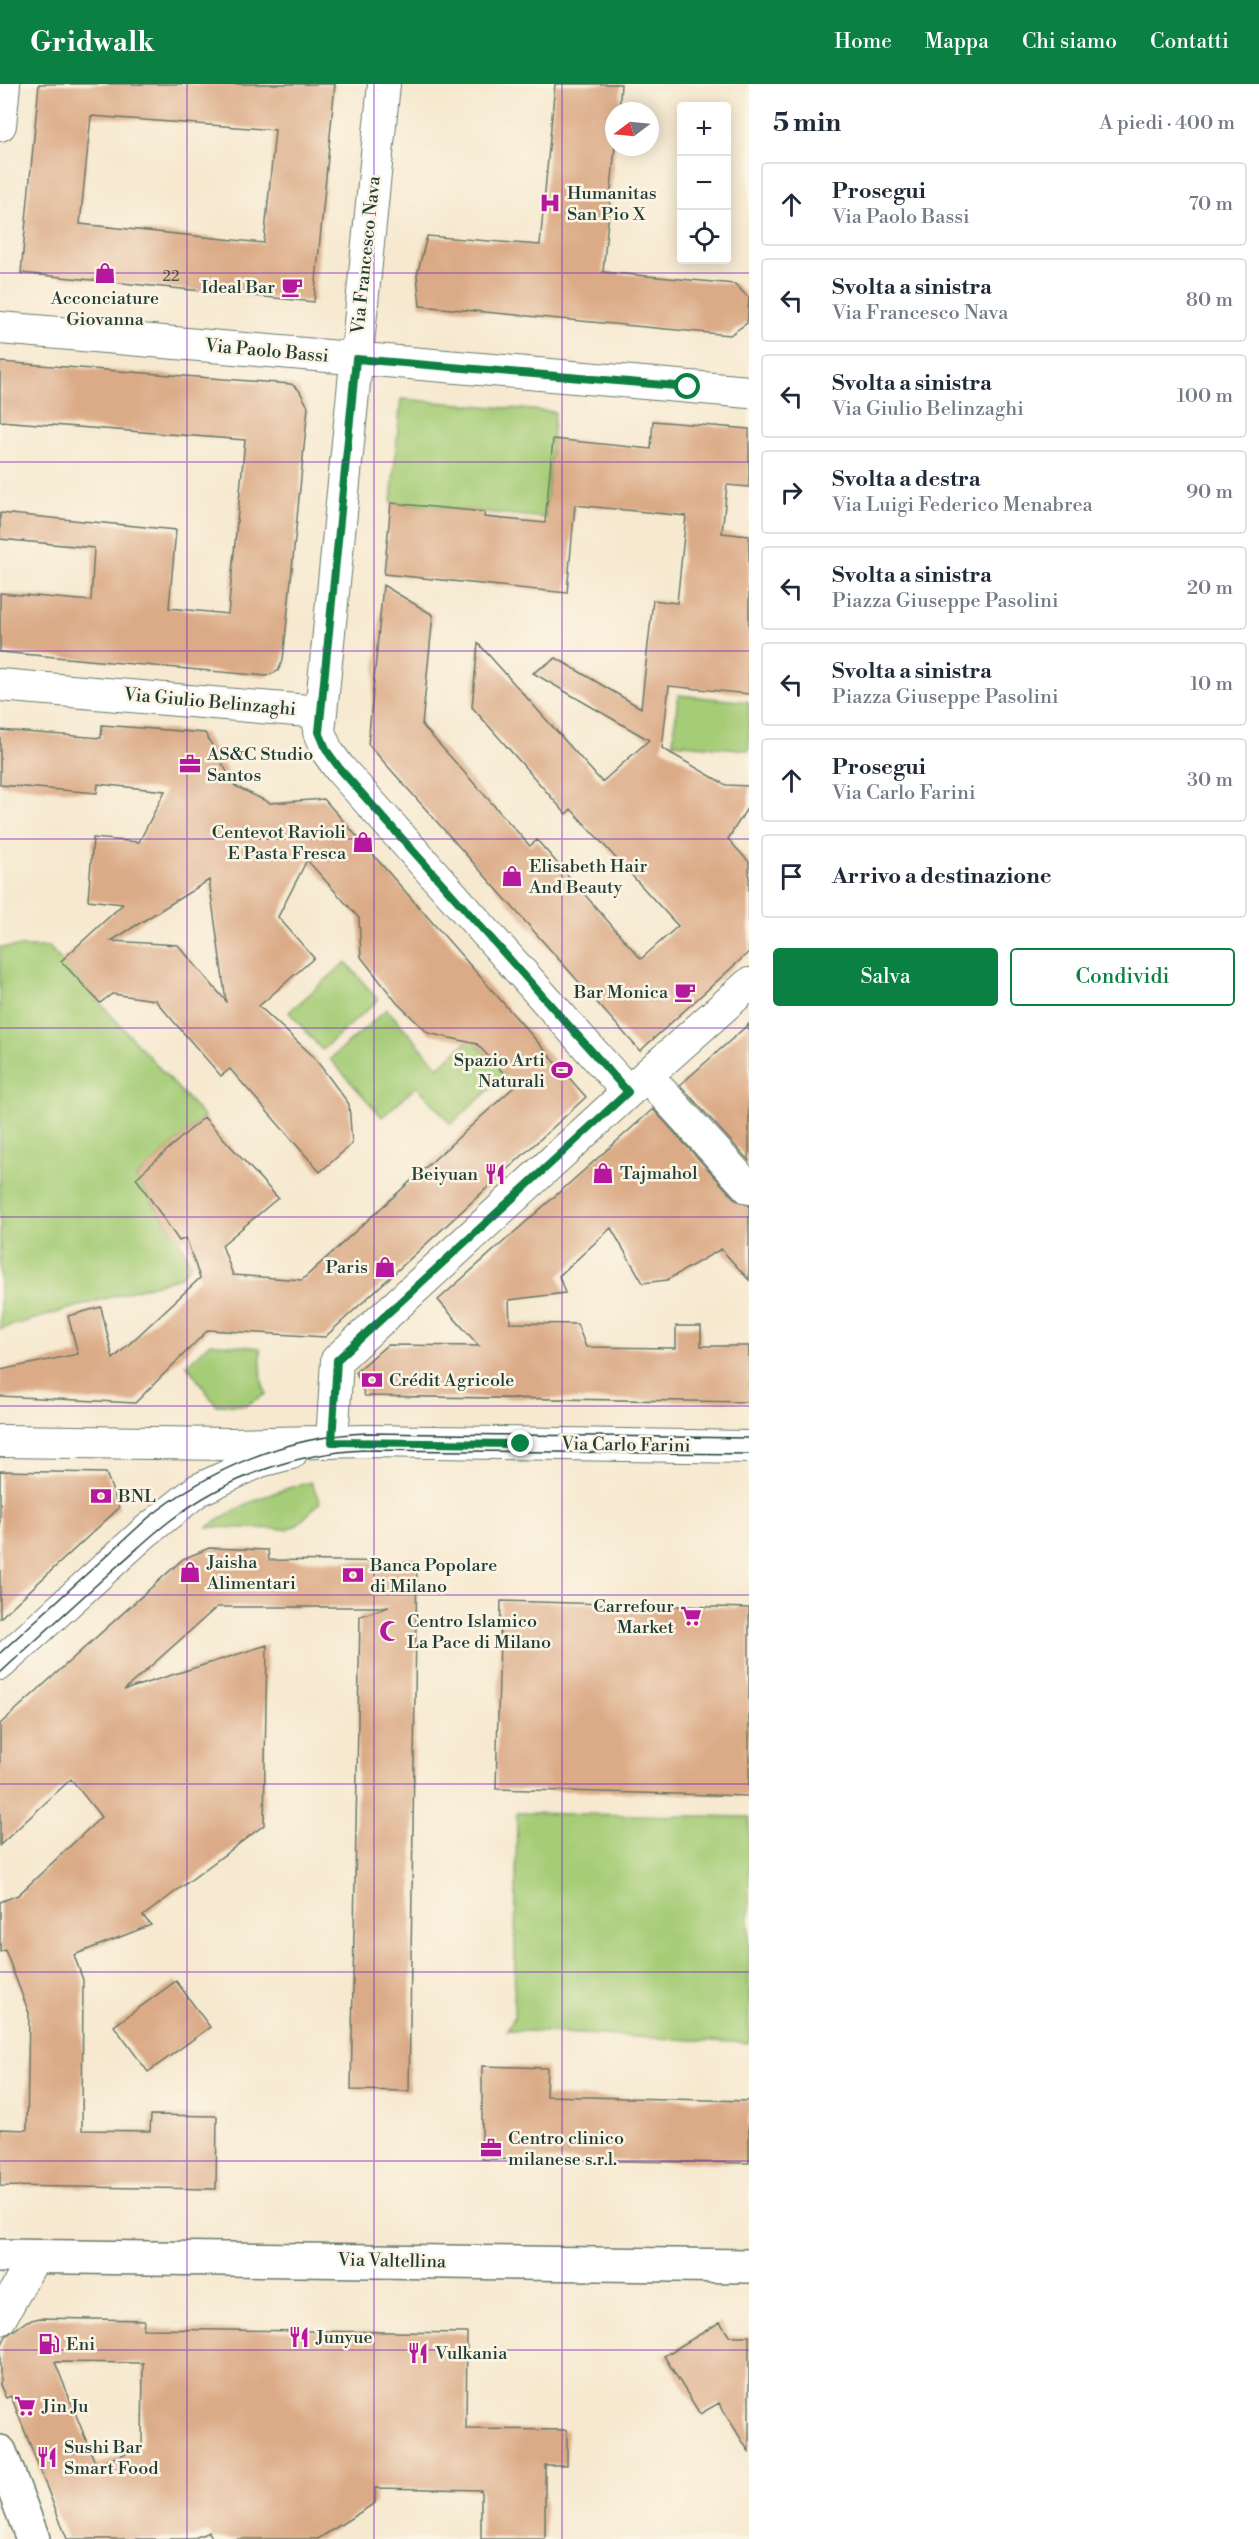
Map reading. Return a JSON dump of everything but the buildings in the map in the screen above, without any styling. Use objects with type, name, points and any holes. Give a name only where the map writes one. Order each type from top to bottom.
[{"type":"main road","name":"Via Valtellina","points":[[0,2256],[749,2266]]},
{"type":"main road","points":[[0,2452],[33,2539]]},
{"type":"street","points":[[0,125],[4,84]]},
{"type":"street","name":"Via Francesco Nava","points":[[320,712],[384,84]]},
{"type":"street","name":"Via Paolo Bassi","points":[[0,328],[749,392]]},
{"type":"street","name":"Via Giulio Belinzaghi","points":[[0,685],[320,712],[319,732],[327,751],[340,769],[638,1084],[749,1188]]},
{"type":"street","points":[[332,1442],[337,1360],[749,984]]},
{"type":"street","points":[[0,1441],[332,1442]]},
{"type":"street","points":[[0,1664],[144,1533],[198,1490],[260,1461],[332,1442]]},
{"type":"street","name":"Via Carlo Farini","points":[[332,1442],[747,1448]]},
{"type":"street","points":[[0,2319],[35,2256]]},
{"type":"green space","points":[[401,399],[555,412],[545,518],[391,503]]},
{"type":"green space","points":[[678,695],[749,702],[749,750],[673,743]]},
{"type":"green space","points":[[0,947],[49,947],[204,1117],[136,1178],[183,1247],[191,1264],[180,1277],[0,1329]]},
{"type":"green space","points":[[346,962],[378,1000],[322,1050],[289,1012]]},
{"type":"green space","points":[[387,1009],[438,1067],[471,1038],[506,1075],[451,1124],[417,1086],[382,1117],[330,1059]]},
{"type":"green space","points":[[210,1343],[260,1348],[262,1382],[266,1394],[246,1405],[216,1405],[187,1365]]},
{"type":"green space","points":[[311,1482],[320,1502],[297,1525],[287,1529],[208,1527],[257,1499]]},
{"type":"green space","points":[[517,1813],[749,1817],[749,2043],[507,2030],[514,2018]]},
{"type":"tram line","points":[[0,1653],[148,1518],[172,1500],[224,1470],[279,1448],[338,1435],[368,1433],[749,1438]]},
{"type":"tram line","points":[[0,1673],[171,1520],[215,1491],[288,1462],[313,1456],[366,1450],[749,1454]]},
{"type":"place","name":"Humanitas San Pio X","points":[[550,203]]},
{"type":"place","name":"Acconciature Giovanna","points":[[105,273]]},
{"type":"place","name":"Ideal Bar","points":[[292,287]]},
{"type":"place","name":"AS&C Studio Santos","points":[[190,764]]},
{"type":"place","name":"Centevot Ravioli E Pasta Fresca","points":[[363,842]]},
{"type":"place","name":"Elisabeth Hair And Beauty","points":[[512,876]]},
{"type":"place","name":"Bar Monica","points":[[685,992]]},
{"type":"place","name":"Spazio Arti Naturali","points":[[562,1070]]},
{"type":"place","name":"Tajmahol","points":[[603,1173]]},
{"type":"place","name":"Beiyuan","points":[[495,1174]]},
{"type":"place","name":"Paris","points":[[385,1267]]},
{"type":"place","name":"Crédit Agricole","points":[[372,1380]]},
{"type":"place","name":"BNL","points":[[101,1496]]},
{"type":"place","name":"Jaisha Alimentari","points":[[190,1572]]},
{"type":"place","name":"Banca Popolare di Milano","points":[[353,1575]]},
{"type":"place","name":"Carrefour Market","points":[[691,1616]]},
{"type":"place","name":"Centro Islamico La Pace di Milano","points":[[390,1631]]},
{"type":"place","name":"Centro clinico milanese s.r.l.","points":[[491,2148]]},
{"type":"place","name":"Junyue","points":[[299,2337]]},
{"type":"place","name":"Eni","points":[[49,2344]]},
{"type":"place","name":"Vulkania","points":[[418,2353]]},
{"type":"place","name":"Jin Ju","points":[[25,2406]]},
{"type":"place","name":"Sushi Bar Smart Food","points":[[47,2457]]},
{"type":"route","points":[[521,1444],[332,1442],[337,1360],[628,1092],[340,769],[327,751],[319,732],[356,359],[688,387]]}]
